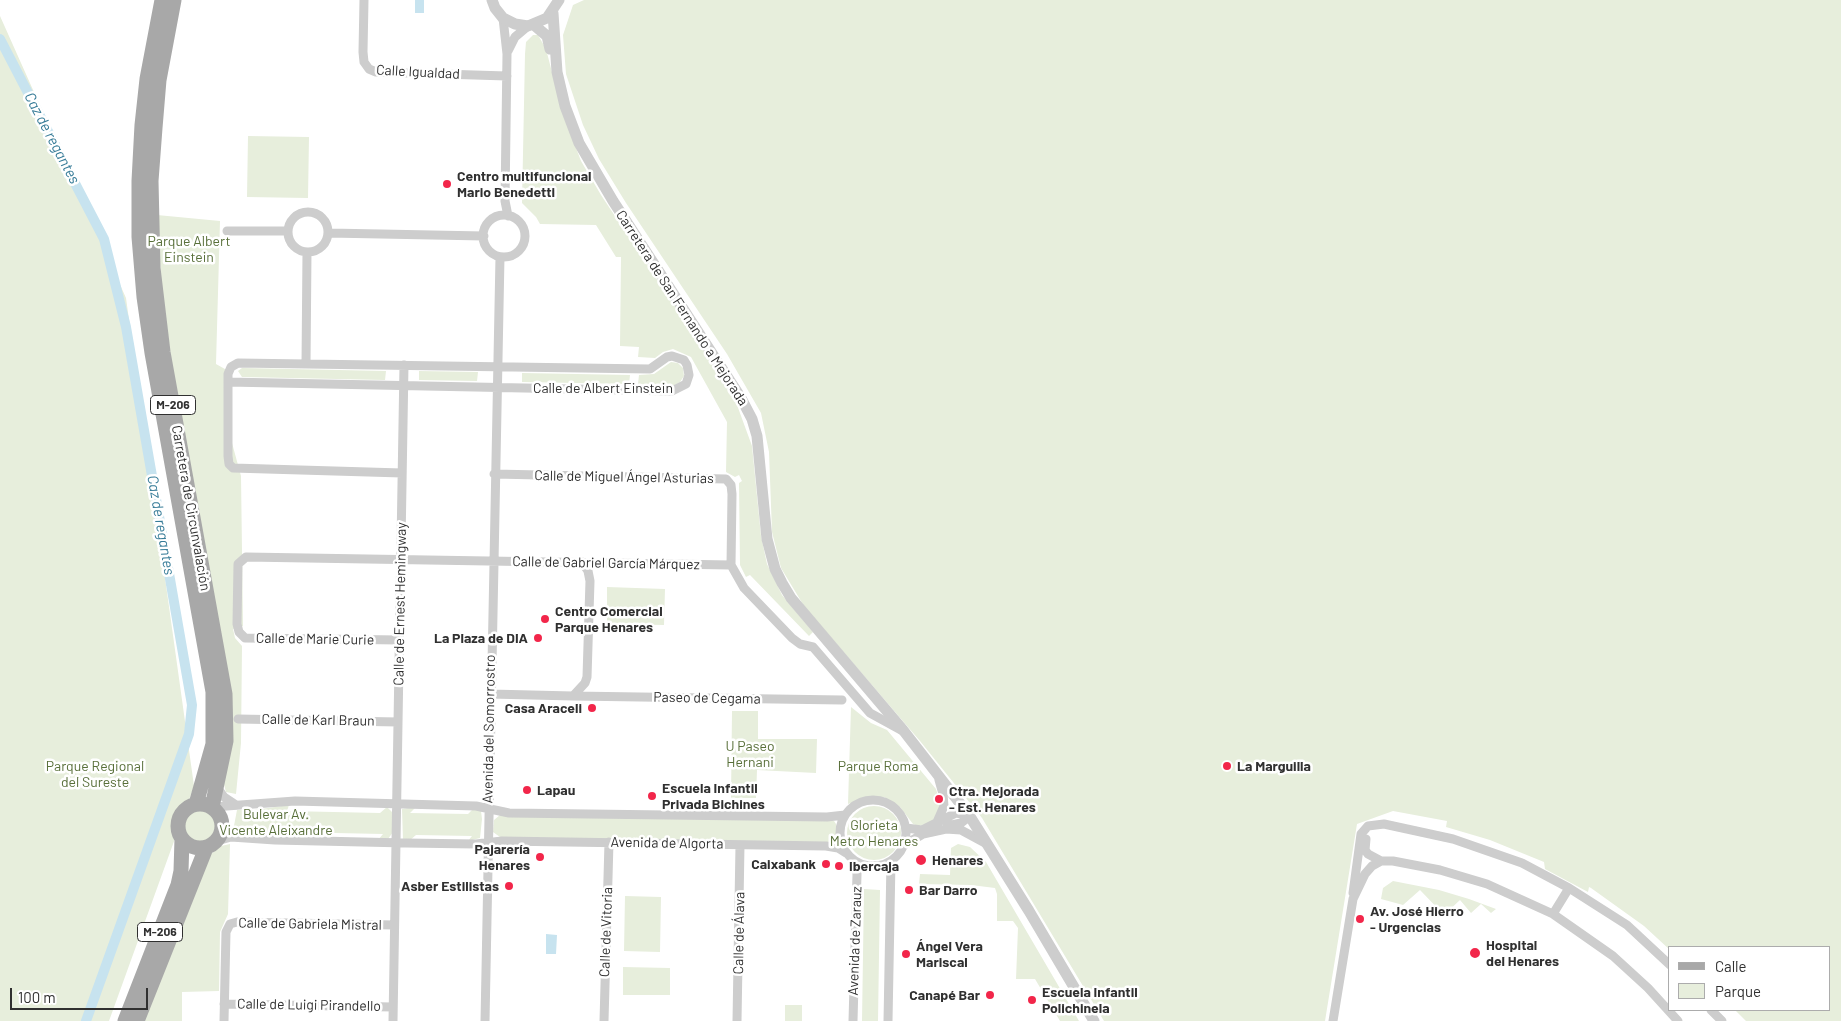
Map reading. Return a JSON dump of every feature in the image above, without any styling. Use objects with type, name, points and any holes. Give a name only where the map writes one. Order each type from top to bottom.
[{"type":"main road","name":"Carretera de Circunvalación","points":[[162,0],[147,79],[142,125],[138,182],[140,236],[144,297],[152,353],[213,692],[213,744],[196,804]]},
{"type":"main road","name":"Carretera de Circunvalación","points":[[174,0],[159,80],[153,154],[151,189],[153,268],[163,352],[225,694],[226,741],[216,783],[213,807]]},
{"type":"main road","points":[[196,804],[205,804],[213,807]]},
{"type":"main road","name":"M-206","points":[[125,1021],[178,886],[181,871],[182,840],[179,834],[178,821],[184,810],[196,804]]},
{"type":"main road","name":"M-206","points":[[137,1021],[211,844],[222,833],[223,823],[220,814],[213,807]]},
{"type":"main road","points":[[182,840],[195,848],[211,844]]},
{"type":"street","name":"Calle Igualdad","points":[[364,0],[363,52],[364,62],[369,69],[376,72],[507,76]]},
{"type":"street","points":[[492,0],[495,8],[503,18],[515,24],[531,25]]},
{"type":"street","points":[[507,54],[515,37],[531,25],[547,18],[553,12],[559,0]]},
{"type":"street","name":"Carretera de San Fernando a Mejorada","points":[[553,12],[558,72]]},
{"type":"street","points":[[503,18],[507,54],[504,216]]},
{"type":"street","name":"Carretera de San Fernando a Mejorada","points":[[531,25],[546,36],[558,72],[572,127],[591,166],[742,398],[752,419],[757,436],[767,539],[775,569],[782,583],[792,598],[907,734],[970,815],[1094,1021]]},
{"type":"street","points":[[311,212],[323,218],[329,233],[322,247],[308,252],[301,251],[292,244],[288,231],[294,217],[300,213],[311,212]]},
{"type":"street","points":[[504,216],[522,224],[525,242],[513,255],[500,256],[488,249],[484,236],[489,222],[504,216]]},
{"type":"street","points":[[227,231],[288,231]]},
{"type":"street","points":[[329,233],[484,236]]},
{"type":"street","points":[[306,364],[308,252]]},
{"type":"street","name":"Avenida del Somorrostro","points":[[485,1021],[494,474],[500,256]]},
{"type":"street","name":"Calle de Albert Einstein","points":[[672,356],[684,360],[689,375],[683,387],[672,391],[228,382],[231,367],[238,362],[404,365],[650,369],[667,357],[672,356]]},
{"type":"street","name":"Calle de Ernest Hemingway","points":[[393,1021],[404,365]]},
{"type":"street","points":[[228,382],[228,460],[233,468],[402,473]]},
{"type":"street","name":"Calle de Miguel Ángel Asturias","points":[[494,474],[726,479],[732,485],[731,565]]},
{"type":"street","name":"Calle de Gabriel García Márquez","points":[[237,567],[240,561],[246,557],[731,565]]},
{"type":"street","points":[[573,696],[584,683],[587,676],[590,581],[588,571],[582,562]]},
{"type":"street","points":[[731,565],[744,588],[792,638],[800,644],[813,647],[870,713],[907,734]]},
{"type":"street","name":"Calle de Marie Curie","points":[[237,567],[237,624],[239,632],[245,638],[400,640]]},
{"type":"street","name":"Paseo de Cegama","points":[[490,694],[842,700]]},
{"type":"street","name":"Calle de Karl Braun","points":[[238,719],[398,722]]},
{"type":"street","points":[[888,1021],[891,862],[904,845],[934,828],[940,819],[944,799],[942,787],[932,766]]},
{"type":"street","points":[[216,783],[224,797],[236,805]]},
{"type":"street","points":[[891,862],[872,867],[854,861],[846,853],[839,832],[845,815],[859,803],[879,800],[897,810],[906,828],[904,845]]},
{"type":"street","name":"Avenida de Algorta","points":[[213,807],[295,802],[488,808],[508,813],[808,817],[845,815]]},
{"type":"street","points":[[906,828],[918,831],[961,823],[970,815]]},
{"type":"street","points":[[1374,824],[1368,832],[1365,850],[1373,859],[1381,862]]},
{"type":"street","points":[[1333,1021],[1362,834],[1364,829],[1374,824],[1391,825],[1445,837],[1490,850],[1522,863],[1569,888],[1627,925],[1668,963]]},
{"type":"street","points":[[934,828],[961,830],[990,846]]},
{"type":"street","name":"Avenida de Algorta","points":[[211,844],[231,837],[396,843],[610,842],[826,846],[838,848],[846,853]]},
{"type":"street","name":"Calle de Vitoria","points":[[604,1021],[610,842]]},
{"type":"street","name":"Calle de Álava","points":[[737,1021],[740,845]]},
{"type":"street","name":"Avenida de Zarauz","points":[[853,1021],[857,874],[854,861]]},
{"type":"street","points":[[1352,902],[1366,874],[1372,866],[1381,862],[1393,861],[1440,870],[1487,884],[1553,914],[1613,956],[1648,988],[1668,1010]]},
{"type":"street","points":[[1553,914],[1569,888]]},
{"type":"street","name":"Calle de Gabriela Mistral","points":[[224,1004],[228,927],[237,922],[394,925]]},
{"type":"street","points":[[224,1004],[224,1021]]},
{"type":"street","name":"Calle de Luigi Pirandello","points":[[224,1004],[393,1006]]},
{"type":"street","points":[[1669,1011],[1678,1021]]},
{"type":"street","points":[[1712,1011],[1722,1021]]},
{"type":"green space","points":[[584,0],[1841,0],[1841,1021],[1746,1021],[1736,1011],[1831,1011],[1831,946],[1668,946],[1668,948],[1644,926],[1591,888],[1589,887],[1588,892],[1545,869],[1544,862],[1490,840],[1446,827],[1447,821],[1393,811],[1357,824],[1325,1021],[1104,1021],[982,818],[920,741],[804,606],[781,568],[772,532],[769,452],[761,413],[727,354],[626,203],[599,159],[583,125],[566,74],[563,35],[573,5]]},
{"type":"green space","name":"Parque Regional del Sureste","points":[[0,16],[126,298],[194,786],[109,1021],[0,1021]]},
{"type":"green space","points":[[533,35],[538,35],[546,49],[562,111],[581,161],[601,195],[733,394],[752,446],[761,536],[767,564],[782,595],[813,632],[809,636],[750,575],[746,577],[740,565],[739,483],[742,481],[739,475],[735,477],[726,472],[727,422],[691,357],[673,349],[663,352],[655,358],[638,357],[639,347],[620,346],[621,257],[616,257],[596,225],[540,224],[536,217],[522,203],[525,54],[526,42]]},
{"type":"green space","points":[[248,136],[309,137],[308,198],[247,197]]},
{"type":"green space","name":"Parque Albert Einstein","points":[[157,215],[220,221],[216,364],[232,373],[232,443],[241,476],[243,626],[233,629],[235,638],[242,646],[241,743],[236,794],[226,792],[223,781],[161,278]]},
{"type":"green space","points":[[671,362],[678,363],[683,368],[684,376],[680,382],[673,386],[638,384],[639,375],[654,374]]},
{"type":"green space","points":[[242,368],[386,371],[385,380],[242,377],[238,371]]},
{"type":"green space","points":[[419,371],[478,372],[477,381],[419,380]]},
{"type":"green space","points":[[522,373],[630,375],[629,384],[522,382]]},
{"type":"green space","points":[[607,587],[665,589],[664,625],[607,624]]},
{"type":"green space","name":"Parque Roma","points":[[851,707],[871,723],[887,730],[936,789],[941,805],[937,818],[930,823],[918,826],[913,824],[900,807],[884,797],[866,797],[848,804]]},
{"type":"green space","name":"U Paseo Hernani","points":[[732,711],[758,711],[758,739],[817,739],[816,773],[757,770],[756,798],[731,798]]},
{"type":"green space","name":"Bulevar Av. Vicente Aleixandre","points":[[289,805],[287,811],[380,813],[387,807],[392,812],[393,832],[388,839],[378,840],[383,834],[287,832],[281,837],[252,831],[233,831],[237,810],[254,810]]},
{"type":"green space","name":"Glorieta Metro Henares","points":[[869,806],[879,806],[889,810],[897,818],[901,833],[897,848],[889,856],[879,860],[869,860],[859,856],[851,848],[847,838],[847,828],[851,818],[859,810]]},
{"type":"green space","points":[[416,807],[410,813],[468,814],[473,809],[481,811],[480,838],[468,841],[472,836],[416,835],[409,841],[403,840],[402,809]]},
{"type":"green space","name":"Bulevar Av. Vicente Aleixandre","points":[[200,808],[212,813],[217,825],[212,837],[200,842],[188,837],[183,825],[188,813]]},
{"type":"green space","points":[[500,815],[834,821],[836,824],[836,842],[500,837],[493,832],[494,820]]},
{"type":"green space","points":[[230,844],[228,914],[220,932],[219,991],[182,992],[182,1021],[144,1021],[211,854],[221,846]]},
{"type":"green space","points":[[958,844],[970,847],[986,862],[1079,1021],[1060,1021],[1035,979],[1016,979],[1018,928],[1013,921],[997,921],[997,894],[995,888],[971,885],[919,884],[920,874],[950,875],[951,848]]},
{"type":"green space","points":[[1393,881],[1439,890],[1469,899],[1496,909],[1491,913],[1481,904],[1471,913],[1460,900],[1444,915],[1420,890],[1403,905],[1381,899],[1383,888]]},
{"type":"green space","points":[[864,889],[880,890],[878,1021],[862,1021]]},
{"type":"green space","points":[[625,896],[661,897],[660,952],[624,951]]},
{"type":"green space","points":[[623,967],[670,968],[670,995],[623,995]]},
{"type":"green space","points":[[785,1005],[802,1005],[802,1021],[785,1021]]},
{"type":"water","points":[[415,0],[424,0],[424,13],[415,13]]},
{"type":"water","points":[[546,934],[557,935],[556,954],[546,954]]},
{"type":"waterway","name":"Caz de regantes","points":[[0,39],[104,239],[126,327],[192,705],[189,734],[86,1021]]},
{"type":"place","name":"Centro multifuncional Mario Benedetti","points":[[447,184]]},
{"type":"place","name":"Centro Comercial Parque Henares","points":[[545,619]]},
{"type":"place","name":"La Plaza de DIA","points":[[538,638]]},
{"type":"place","name":"Casa Araceli","points":[[592,708]]},
{"type":"place","name":"La Marguilla","points":[[1227,766]]},
{"type":"place","name":"Lapau","points":[[527,790]]},
{"type":"place","name":"Escuela Infantil Privada Bichines","points":[[652,796]]},
{"type":"place","name":"Ctra. Mejorada - Est. Henares","points":[[939,799]]},
{"type":"place","name":"Pajarería Henares","points":[[540,857]]},
{"type":"place","name":"Henares","points":[[921,860]]},
{"type":"place","name":"Caixabank","points":[[826,864]]},
{"type":"place","name":"Ibercaja","points":[[839,866]]},
{"type":"place","name":"Asber Estilistas","points":[[509,886]]},
{"type":"place","name":"Bar Darro","points":[[909,890]]},
{"type":"place","name":"Av. José Hierro - Urgencias","points":[[1360,919]]},
{"type":"place","name":"Hospital del Henares","points":[[1475,953]]},
{"type":"place","name":"Ángel Vera Mariscal","points":[[906,954]]},
{"type":"place","name":"Canapé Bar","points":[[990,995]]},
{"type":"place","name":"Escuela Infantil Polichinela","points":[[1032,1000]]}]
